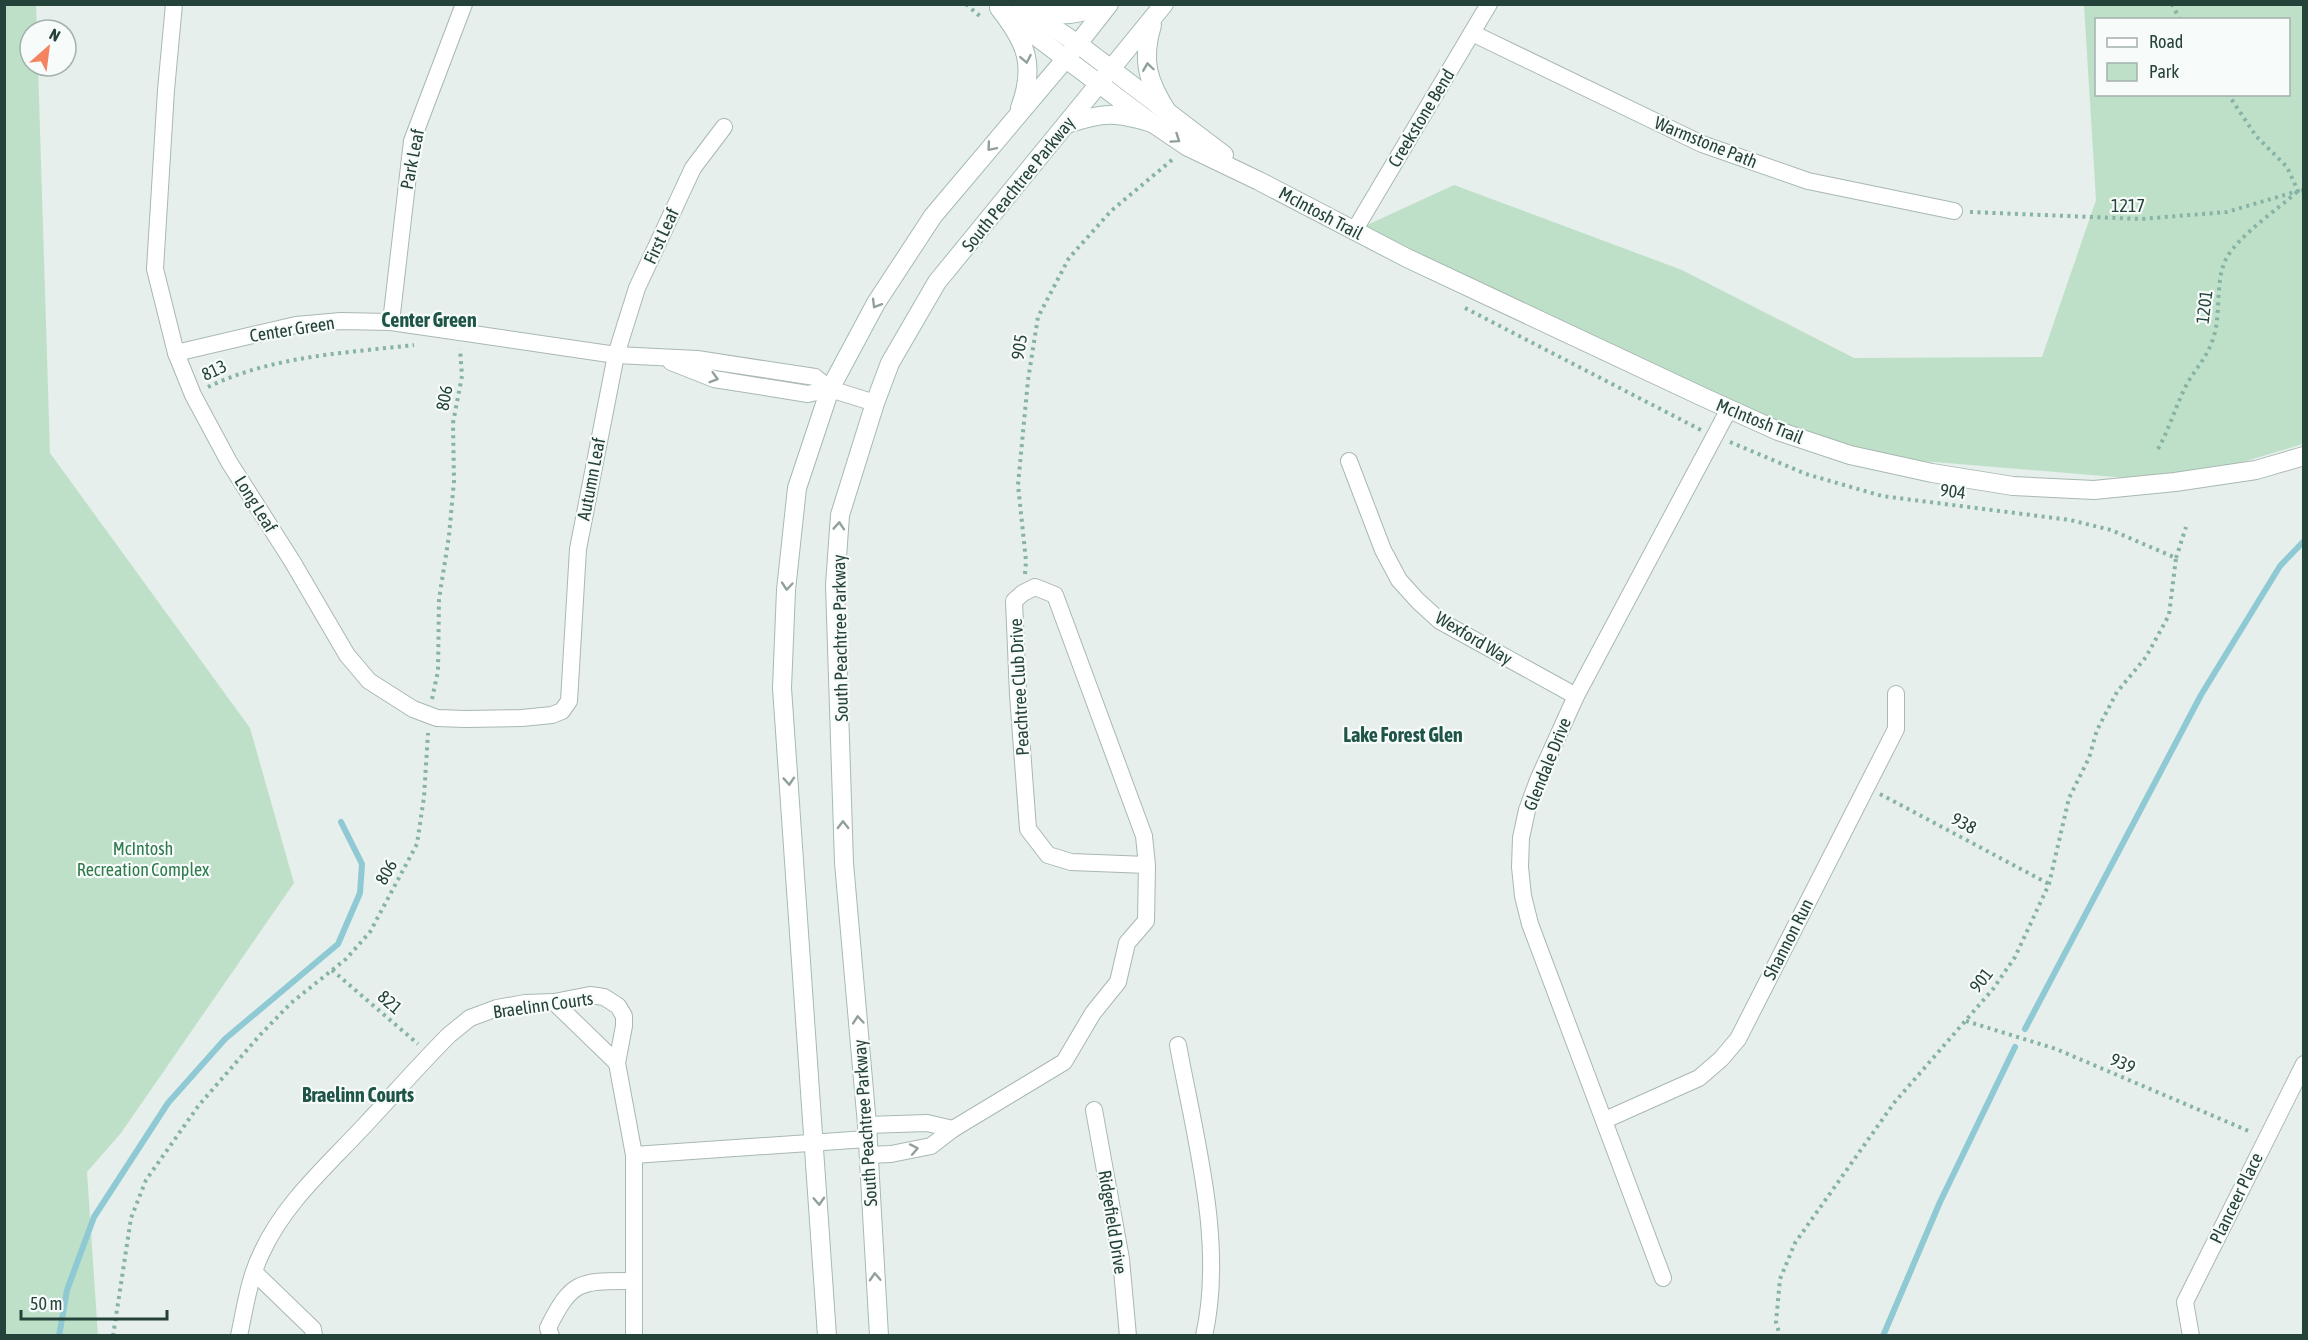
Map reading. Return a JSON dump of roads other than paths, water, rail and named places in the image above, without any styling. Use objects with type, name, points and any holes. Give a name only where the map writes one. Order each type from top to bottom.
[{"type":"main road","points":[[1019,4],[1032,11],[1059,16],[1086,12],[1107,4]]},
{"type":"main road","name":"McIntosh Trail","points":[[1019,4],[1112,69],[1259,181]]},
{"type":"main road","points":[[827,1335],[782,688],[786,590],[797,488],[830,389],[876,303],[933,216],[1078,44],[1107,4]]},
{"type":"main road","points":[[996,6],[1017,31],[1027,59],[1028,88],[1017,115]]},
{"type":"main road","name":"McIntosh Trail","points":[[996,6],[1152,123],[1188,147],[1407,258],[1778,431],[1850,455],[1932,473],[2013,486],[2094,490],[2175,482],[2256,470],[2304,456]]},
{"type":"main road","points":[[1159,11],[1147,42],[1146,67],[1154,92],[1168,113]]},
{"type":"main road","name":"South Peachtree Parkway","points":[[879,1335],[867,1139],[844,863],[835,585],[840,515],[890,363],[937,282],[1159,11]]},
{"type":"main road","points":[[1067,124],[1095,115],[1124,114],[1152,123]]},
{"type":"street","name":"Long Leaf","points":[[174,4],[166,90],[155,269],[176,353],[193,395],[229,462],[292,561],[347,656],[369,681],[406,705],[429,715],[466,719],[552,715],[562,711],[569,701],[575,604]]},
{"type":"street","name":"Park Leaf","points":[[391,322],[412,141],[464,4]]},
{"type":"street","name":"Creekstone Bend","points":[[1354,231],[1489,4]]},
{"type":"street","name":"Warmstone Path","points":[[1472,33],[1702,144],[1808,181],[1954,211]]},
{"type":"street","name":"First Leaf","points":[[616,355],[637,288],[693,168],[724,127]]},
{"type":"street","name":"Center Green","points":[[176,353],[296,325],[341,321],[391,322],[461,330],[616,355],[659,357],[714,380],[808,394],[830,389]]},
{"type":"street","name":"Autumn Leaf","points":[[575,604],[578,549],[616,355]]},
{"type":"street","points":[[830,389],[875,403]]},
{"type":"street","name":"Glendale Drive","points":[[1663,1278],[1530,924],[1523,896],[1520,867],[1521,838],[1527,810],[1576,696],[1730,409]]},
{"type":"street","name":"Wexford Way","points":[[1349,461],[1383,550],[1399,580],[1418,602],[1440,621],[1576,696]]},
{"type":"street","name":"Peachtree Club Drive","points":[[867,1139],[891,1154],[932,1146],[953,1129],[1064,1062],[1093,1013],[1118,982],[1127,943],[1146,921],[1147,865],[1144,836],[1055,595],[1035,586],[1014,601],[1028,829],[1048,855],[1071,862],[1147,865]]},
{"type":"street","name":"Shannon Run","points":[[1605,1120],[1699,1077],[1721,1059],[1738,1039],[1896,729],[1896,694]]},
{"type":"street","name":"Braelinn Courts","points":[[239,1335],[254,1272],[262,1251],[299,1195],[449,1035],[471,1018],[497,1008],[525,1003],[554,1002],[590,995],[604,997],[618,1006],[624,1016],[617,1063],[634,1155],[634,1335]]},
{"type":"street","points":[[554,1002],[617,1063]]},
{"type":"street","points":[[1178,1045],[1209,1214],[1211,1306],[1204,1335]]},
{"type":"street","name":"Planceer Place","points":[[2191,1335],[2185,1302],[2304,1064]]},
{"type":"street","name":"Ridgefield Drive","points":[[1094,1110],[1121,1258],[1128,1335]]},
{"type":"street","points":[[634,1155],[867,1139],[927,1123],[953,1129]]},
{"type":"street","points":[[254,1272],[313,1329],[314,1335]]},
{"type":"street","points":[[550,1335],[548,1328],[561,1301],[580,1285],[633,1281]]},
{"type":"waterway","points":[[2025,1029],[2201,695],[2280,566],[2304,541]]},
{"type":"waterway","points":[[59,1336],[67,1290],[94,1217],[168,1103],[225,1039],[338,944],[360,893],[362,864],[341,822]]},
{"type":"waterway","points":[[1883,1336],[1940,1202],[2015,1047]]},
{"type":"district","name":"Center Green","points":[[429,319]]},
{"type":"district","name":"Lake Forest Glen","points":[[1403,734]]},
{"type":"district","name":"Braelinn Courts","points":[[358,1094]]},
{"type":"park label","name":"McIntosh Recreation Complex","points":[[143,858]]}]
